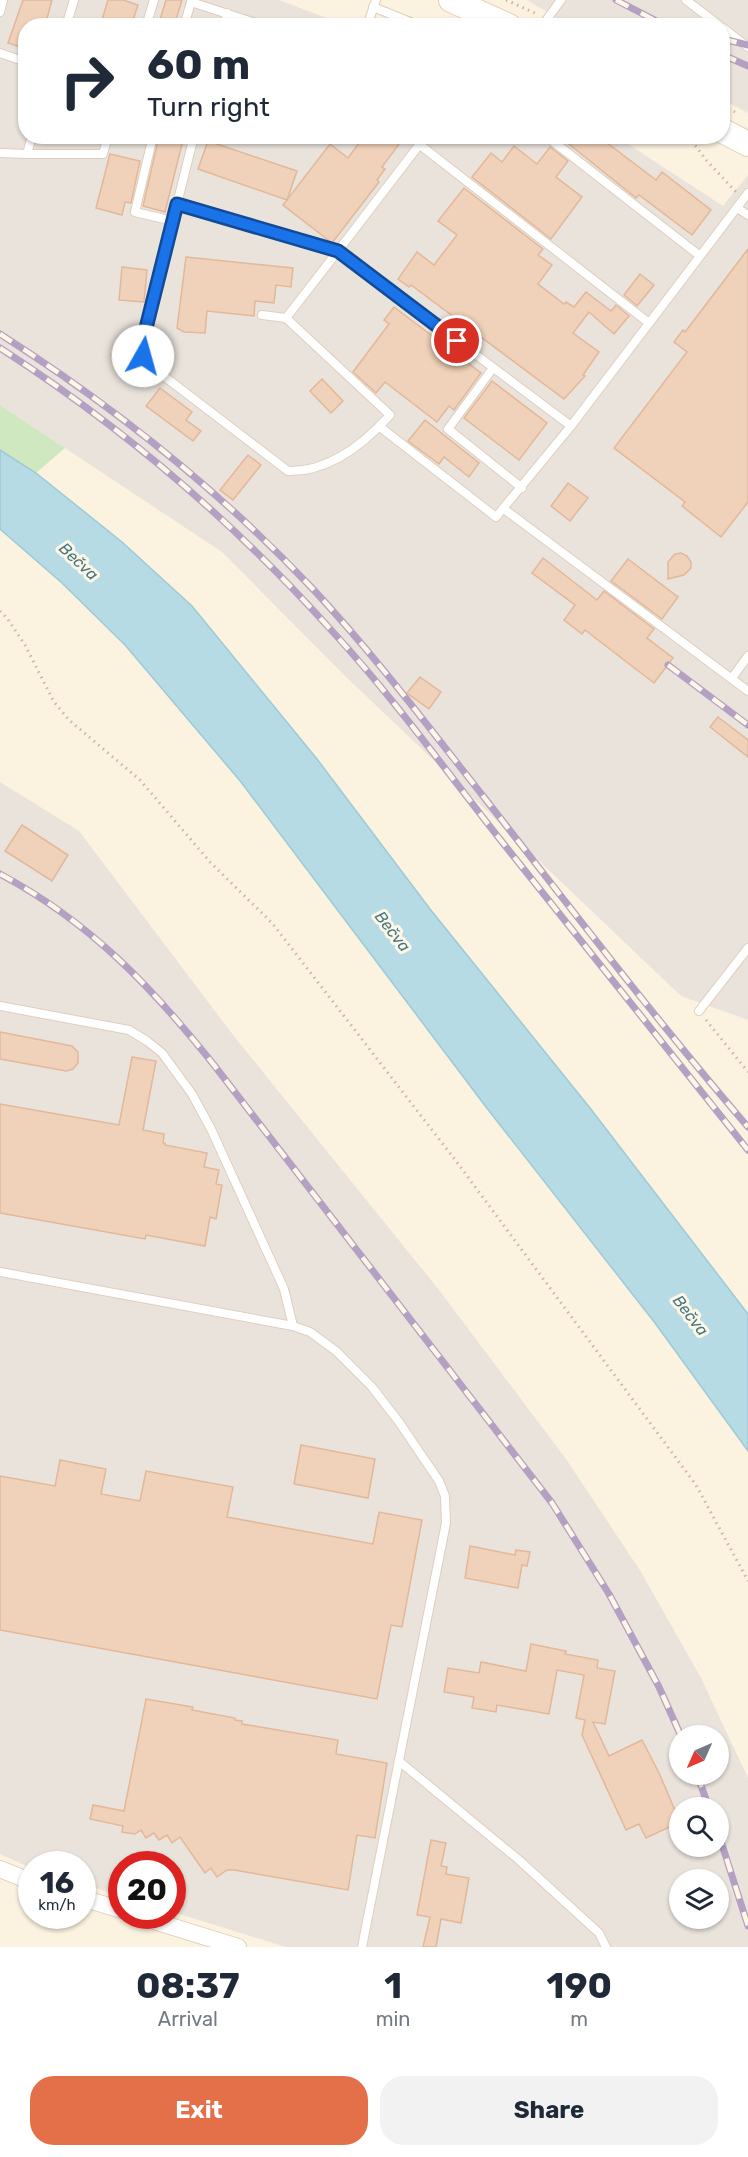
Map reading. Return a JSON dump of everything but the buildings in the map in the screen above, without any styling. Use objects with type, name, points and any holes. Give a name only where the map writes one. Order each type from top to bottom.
[{"type":"main road","points":[[450,0],[491,18]]},
{"type":"main road","points":[[730,135],[748,144]]},
{"type":"street","points":[[0,1869],[18,1876]]},
{"type":"street","points":[[180,1929],[238,1947]]},
{"type":"lane","points":[[0,12],[3,0]]},
{"type":"lane","points":[[68,18],[74,0]]},
{"type":"lane","points":[[148,18],[154,0]]},
{"type":"lane","points":[[547,18],[561,0]]},
{"type":"lane","points":[[686,0],[710,18]]},
{"type":"lane","points":[[186,18],[191,2],[240,18]]},
{"type":"lane","points":[[374,4],[403,18]]},
{"type":"lane","points":[[226,18],[227,14]]},
{"type":"lane","points":[[730,33],[748,47]]},
{"type":"lane","points":[[0,53],[18,59]]},
{"type":"lane","points":[[27,154],[30,144]]},
{"type":"lane","points":[[0,153],[103,154],[106,144]]},
{"type":"lane","points":[[151,144],[135,212],[173,221]]},
{"type":"lane","points":[[192,144],[142,344],[143,356],[148,364],[288,471],[318,468],[339,459],[380,427],[390,415],[286,318],[262,315]]},
{"type":"lane","points":[[556,144],[700,256]]},
{"type":"lane","points":[[286,318],[420,145],[649,323]]},
{"type":"lane","points":[[380,427],[496,517],[571,426],[746,195]]},
{"type":"lane","points":[[177,204],[338,251],[571,426]]},
{"type":"lane","points":[[737,208],[748,215]]},
{"type":"lane","points":[[493,368],[448,429],[522,488]]},
{"type":"lane","points":[[504,509],[748,691]]},
{"type":"lane","points":[[732,678],[748,656]]},
{"type":"lane","points":[[699,1011],[748,948]]},
{"type":"lane","points":[[0,1006],[129,1030],[162,1053],[192,1094],[211,1129],[284,1289],[293,1326]]},
{"type":"lane","points":[[0,1272],[293,1326],[310,1332],[336,1351],[372,1387],[421,1452],[439,1481],[445,1496],[446,1523],[362,1947]]},
{"type":"lane","points":[[399,1761],[519,1860],[599,1933],[606,1947]]},
{"type":"path","points":[[506,0],[537,18]]},
{"type":"path","points":[[695,144],[729,186],[746,195]]},
{"type":"path","points":[[0,611],[25,645],[54,702],[69,720],[140,780],[210,862],[272,923],[453,1157],[696,1485],[748,1581]]},
{"type":"path","points":[[699,1011],[748,1072]]},
{"type":"shaded area","points":[[0,0],[279,0],[327,18],[18,18],[18,144],[628,144],[723,206],[748,175],[748,1020],[681,996],[343,674],[222,552],[0,405]]},
{"type":"shaded area","points":[[527,0],[748,0],[748,113],[730,104],[730,18],[557,18]]},
{"type":"shaded area","points":[[0,782],[79,831],[233,1035],[439,1290],[566,1459],[641,1572],[701,1678],[723,1725],[669,1725],[669,1785],[729,1785],[729,1738],[748,1778],[748,1947],[286,1947],[186,1916],[186,1851],[108,1851],[108,1892],[96,1888],[96,1851],[18,1851],[18,1862],[0,1854]]},
{"type":"green space","points":[[0,405],[65,448],[36,473],[0,450]]},
{"type":"water","name":"Bečva","points":[[0,450],[36,473],[122,542],[192,606],[317,759],[430,909],[590,1108],[748,1314],[748,1451],[655,1323],[486,1107],[241,782],[125,645],[62,583],[0,529]]},
{"type":"railway","points":[[616,0],[651,18]]},
{"type":"railway","points":[[730,41],[748,45]]},
{"type":"railway","points":[[730,58],[748,66]]},
{"type":"railway","points":[[0,334],[83,390],[163,451],[239,516],[311,587],[399,690],[647,1005],[748,1127]]},
{"type":"railway","points":[[0,348],[134,444],[217,515],[295,591],[397,707],[748,1150]]},
{"type":"railway","points":[[668,665],[748,725]]},
{"type":"railway","points":[[0,874],[63,913],[117,958],[167,1009],[214,1065],[552,1503],[609,1594],[659,1687],[676,1725]]},
{"type":"railway","points":[[701,1785],[705,1797]]},
{"type":"railway","points":[[726,1857],[748,1926]]},
{"type":"route","points":[[143,356],[142,344],[177,204],[338,251],[457,341]]}]
